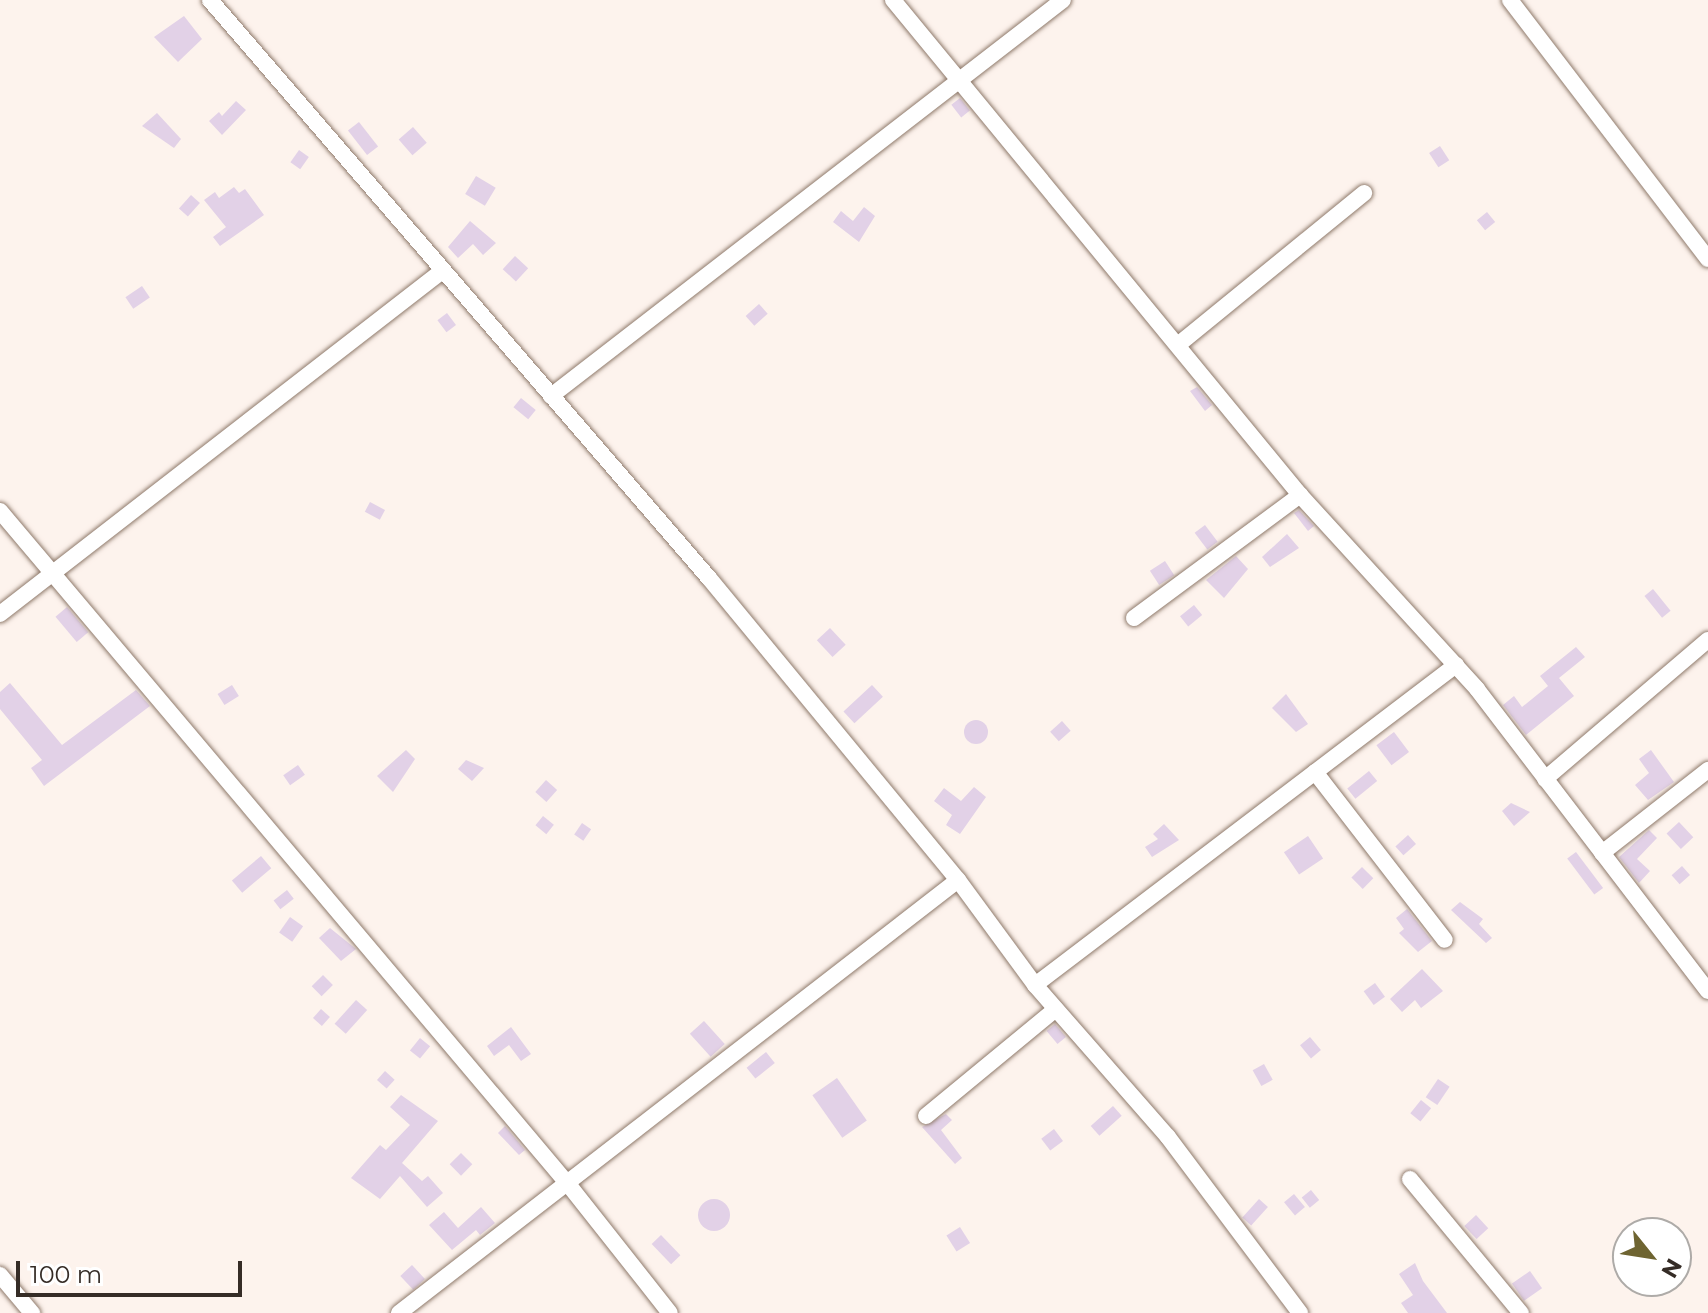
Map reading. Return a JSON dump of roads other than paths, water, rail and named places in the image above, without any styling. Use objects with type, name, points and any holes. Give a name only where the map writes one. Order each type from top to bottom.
[{"type":"street","points":[[210,0],[709,578],[958,880],[1035,985],[1168,1137],[1300,1313]]},
{"type":"street","points":[[893,0],[1179,344],[1300,495],[1456,665],[1708,991]]},
{"type":"street","points":[[551,396],[1063,0]]},
{"type":"street","points":[[1510,0],[1708,259]]},
{"type":"street","points":[[1179,344],[1364,193]]},
{"type":"street","points":[[0,614],[442,271]]},
{"type":"street","points":[[1134,618],[1300,495]]},
{"type":"street","points":[[0,511],[568,1184],[670,1313]]},
{"type":"street","points":[[1545,779],[1708,640]]},
{"type":"street","points":[[1035,985],[1456,665]]},
{"type":"street","points":[[1602,853],[1708,770]]},
{"type":"street","points":[[1315,772],[1445,940]]},
{"type":"street","points":[[399,1313],[958,880]]},
{"type":"street","points":[[926,1116],[1056,1009]]},
{"type":"street","points":[[1410,1179],[1521,1313]]},
{"type":"street","points":[[0,1275],[32,1313]]}]
